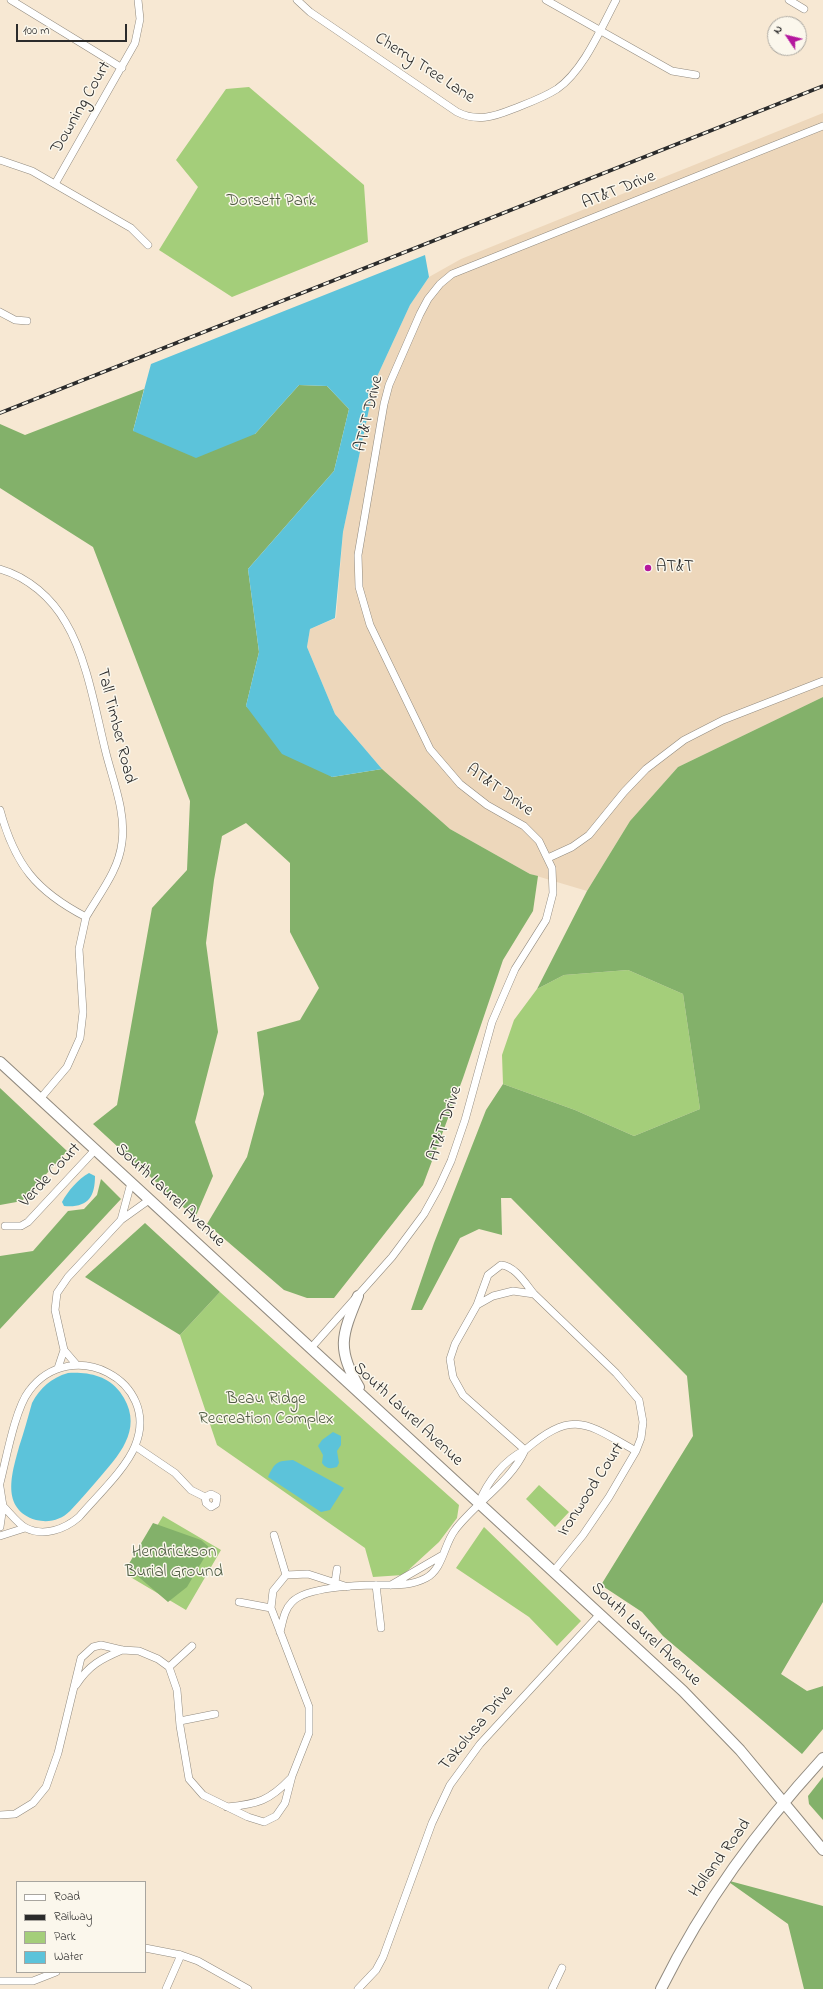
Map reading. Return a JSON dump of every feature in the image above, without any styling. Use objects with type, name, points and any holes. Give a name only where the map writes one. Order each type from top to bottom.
[{"type":"main road","name":"South Laurel Avenue","points":[[0,1062],[367,1399],[716,1724],[823,1850]]},
{"type":"main road","points":[[358,1296],[344,1334],[343,1353],[352,1376],[367,1399]]},
{"type":"main road","name":"Holland Road","points":[[661,1989],[680,1950],[716,1890],[783,1802],[823,1758]]},
{"type":"street","points":[[11,0],[122,68]]},
{"type":"street","name":"Downing Court","points":[[55,184],[122,68],[137,37],[140,19],[138,0]]},
{"type":"street","name":"Cherry Tree Lane","points":[[297,0],[310,12],[457,112],[474,118],[496,116],[539,99],[558,88],[579,66],[616,0]]},
{"type":"street","points":[[546,0],[672,71],[696,75]]},
{"type":"street","points":[[789,0],[804,9]]},
{"type":"street","name":"AT&T Drive","points":[[311,1348],[358,1296],[409,1235],[439,1187],[451,1161],[465,1120],[494,1016],[515,969],[549,911],[554,884],[548,858],[539,841],[524,826],[473,796],[439,761],[421,732],[370,625],[359,587],[358,555],[384,404],[389,385],[428,299],[440,284],[452,274],[823,126]]},
{"type":"street","points":[[0,160],[32,171],[55,184],[131,228],[148,245]]},
{"type":"street","points":[[0,312],[15,320],[27,321]]},
{"type":"street","name":"Tall Timber Road","points":[[0,569],[18,576],[42,593],[59,611],[73,635],[80,652],[94,703],[121,812],[123,836],[119,859],[86,918],[79,949],[83,1012],[80,1038],[67,1067],[40,1099]]},
{"type":"street","points":[[548,858],[572,847],[589,835],[624,792],[646,769],[684,740],[723,720],[823,682]]},
{"type":"street","points":[[0,810],[10,842],[34,880],[52,898],[86,918]]},
{"type":"street","name":"Verde Court","points":[[5,1226],[21,1226],[28,1222],[95,1150]]},
{"type":"street","points":[[121,1220],[131,1183]]},
{"type":"street","points":[[76,1364],[64,1350],[55,1310],[57,1293],[68,1277],[121,1220],[149,1200]]},
{"type":"street","name":"Ironwood Court","points":[[525,1450],[497,1427],[464,1395],[453,1377],[450,1359],[455,1344],[477,1305],[488,1275],[501,1265],[506,1265],[514,1270],[534,1294],[616,1372],[639,1400],[643,1422],[641,1438],[636,1451],[609,1497],[583,1535],[553,1572]]},
{"type":"street","points":[[477,1305],[493,1296],[513,1291],[534,1294]]},
{"type":"street","points":[[58,1368],[64,1350]]},
{"type":"street","points":[[0,1483],[20,1408],[27,1393],[36,1382],[58,1368],[76,1364],[98,1368],[110,1374],[127,1388],[136,1406],[139,1419],[139,1429],[135,1446],[127,1460],[72,1523],[56,1530],[46,1532],[25,1528],[0,1536]]},
{"type":"street","points":[[479,1503],[485,1488],[513,1456],[525,1450],[543,1435],[561,1426],[578,1423],[600,1431],[636,1451]]},
{"type":"street","points":[[135,1446],[175,1473],[191,1490],[205,1497]]},
{"type":"street","points":[[280,1632],[286,1611],[293,1601],[314,1592],[348,1587],[402,1585],[424,1579],[432,1574],[453,1532],[479,1503],[490,1495],[520,1460],[525,1450]]},
{"type":"street","points":[[500,1471],[506,1476]]},
{"type":"street","points":[[0,1487],[4,1506],[0,1527]]},
{"type":"street","points":[[4,1506],[25,1528]]},
{"type":"street","points":[[274,1535],[286,1575]]},
{"type":"street","points":[[391,1585],[441,1556]]},
{"type":"street","points":[[335,1582],[337,1569]]},
{"type":"street","points":[[0,1815],[14,1814],[33,1803],[46,1787],[58,1753],[81,1658],[88,1650],[95,1646],[101,1645],[122,1650],[139,1651],[158,1659],[169,1667],[177,1690],[189,1779],[203,1795],[248,1817],[264,1822],[276,1816],[285,1803],[292,1776],[309,1733],[309,1707],[271,1608],[273,1590],[286,1575],[308,1574],[348,1587]]},
{"type":"street","points":[[376,1585],[382,1628]]},
{"type":"street","points":[[238,1602],[271,1608]]},
{"type":"street","name":"Takolusa Drive","points":[[358,1989],[368,1980],[380,1964],[438,1808],[462,1766],[480,1744],[599,1615]]},
{"type":"street","points":[[169,1667],[192,1646]]},
{"type":"street","points":[[73,1688],[84,1673],[97,1661],[122,1650]]},
{"type":"street","points":[[180,1720],[215,1714]]},
{"type":"street","points":[[227,1807],[262,1802],[278,1792],[292,1776]]},
{"type":"street","points":[[146,1948],[182,1955],[198,1961],[248,1989]]},
{"type":"street","points":[[166,1989],[182,1955]]},
{"type":"street","points":[[552,1989],[562,1968]]},
{"type":"street","points":[[0,1981],[33,1981],[53,1973]]},
{"type":"shaded area","points":[[823,113],[823,697],[678,767],[630,821],[587,891],[530,874],[450,829],[382,769],[335,714],[307,647],[310,629],[336,618],[343,532],[375,381],[410,305],[429,277],[461,259]]},
{"type":"green space","name":"Dorsett Park","points":[[249,87],[364,185],[368,242],[232,297],[159,250],[198,187],[176,160],[226,89]]},
{"type":"green space","points":[[299,385],[327,386],[349,409],[334,471],[248,569],[259,652],[246,706],[332,777],[382,769],[450,829],[530,874],[538,876],[533,911],[503,960],[463,1078],[423,1185],[334,1298],[307,1298],[284,1290],[207,1224],[247,1157],[264,1094],[257,1032],[300,1020],[319,988],[290,932],[290,863],[246,823],[222,836],[214,880],[206,943],[218,1032],[195,1122],[213,1176],[195,1218],[93,1124],[117,1105],[152,908],[187,870],[190,801],[93,547],[0,488],[0,424],[25,435],[144,389],[133,431],[255,434]]},
{"type":"green space","points":[[823,697],[823,1602],[781,1674],[807,1691],[823,1686],[823,1729],[802,1754],[663,1636],[642,1612],[601,1585],[693,1436],[687,1376],[511,1198],[501,1198],[502,1235],[479,1229],[460,1238],[422,1310],[411,1310],[434,1243],[486,1110],[503,1084],[575,1110],[634,1136],[700,1109],[683,994],[628,970],[564,975],[537,989],[587,891],[630,821],[678,767]]},
{"type":"green space","points":[[628,970],[683,994],[700,1109],[634,1136],[575,1110],[503,1084],[502,1055],[514,1020],[537,989],[564,975]]},
{"type":"green space","points":[[0,1088],[67,1151],[22,1201],[0,1205]]},
{"type":"green space","points":[[101,1179],[121,1199],[0,1329],[0,1256],[33,1251],[68,1211],[84,1209],[97,1195]]},
{"type":"green space","points":[[145,1223],[220,1292],[180,1335],[85,1277]]},
{"type":"green space","name":"Beau Ridge Recreation Complex","points":[[220,1292],[459,1505],[457,1518],[439,1542],[403,1575],[373,1577],[365,1548],[217,1445],[180,1335]]},
{"type":"green space","points":[[539,1485],[569,1512],[555,1527],[526,1499]]},
{"type":"green space","name":"Hendrickson Burial Ground","points":[[163,1516],[221,1550],[186,1610],[127,1575]]},
{"type":"green space","name":"Hendrickson Burial Ground","points":[[153,1523],[201,1540],[210,1548],[187,1587],[168,1602],[127,1567]]},
{"type":"green space","points":[[484,1527],[581,1621],[557,1646],[529,1617],[456,1568]]},
{"type":"green space","points":[[823,1777],[823,1820],[809,1804],[808,1796]]},
{"type":"green space","points":[[726,1880],[823,1906],[823,1989],[804,1989],[788,1924]]},
{"type":"water","points":[[425,255],[429,277],[410,305],[375,381],[343,532],[335,618],[310,629],[307,647],[335,714],[382,769],[332,777],[282,754],[246,706],[259,652],[248,569],[334,471],[349,409],[327,386],[299,385],[255,434],[196,458],[133,431],[151,364]]},
{"type":"water","points":[[89,1173],[95,1176],[95,1184],[88,1200],[79,1205],[64,1206],[62,1202],[70,1190],[77,1182]]},
{"type":"water","points":[[68,1373],[89,1374],[103,1378],[115,1386],[127,1404],[130,1416],[128,1437],[117,1457],[70,1511],[59,1519],[46,1521],[36,1520],[25,1515],[17,1508],[13,1499],[11,1489],[14,1468],[32,1403],[42,1388],[56,1378]]},
{"type":"water","points":[[333,1432],[341,1436],[341,1445],[337,1451],[339,1463],[337,1467],[331,1468],[322,1463],[323,1455],[318,1446],[322,1440]]},
{"type":"water","points":[[293,1460],[344,1488],[330,1510],[321,1512],[268,1477],[277,1463]]},
{"type":"railway","points":[[0,413],[823,86]]},
{"type":"place","name":"AT&T","points":[[648,568]]}]
